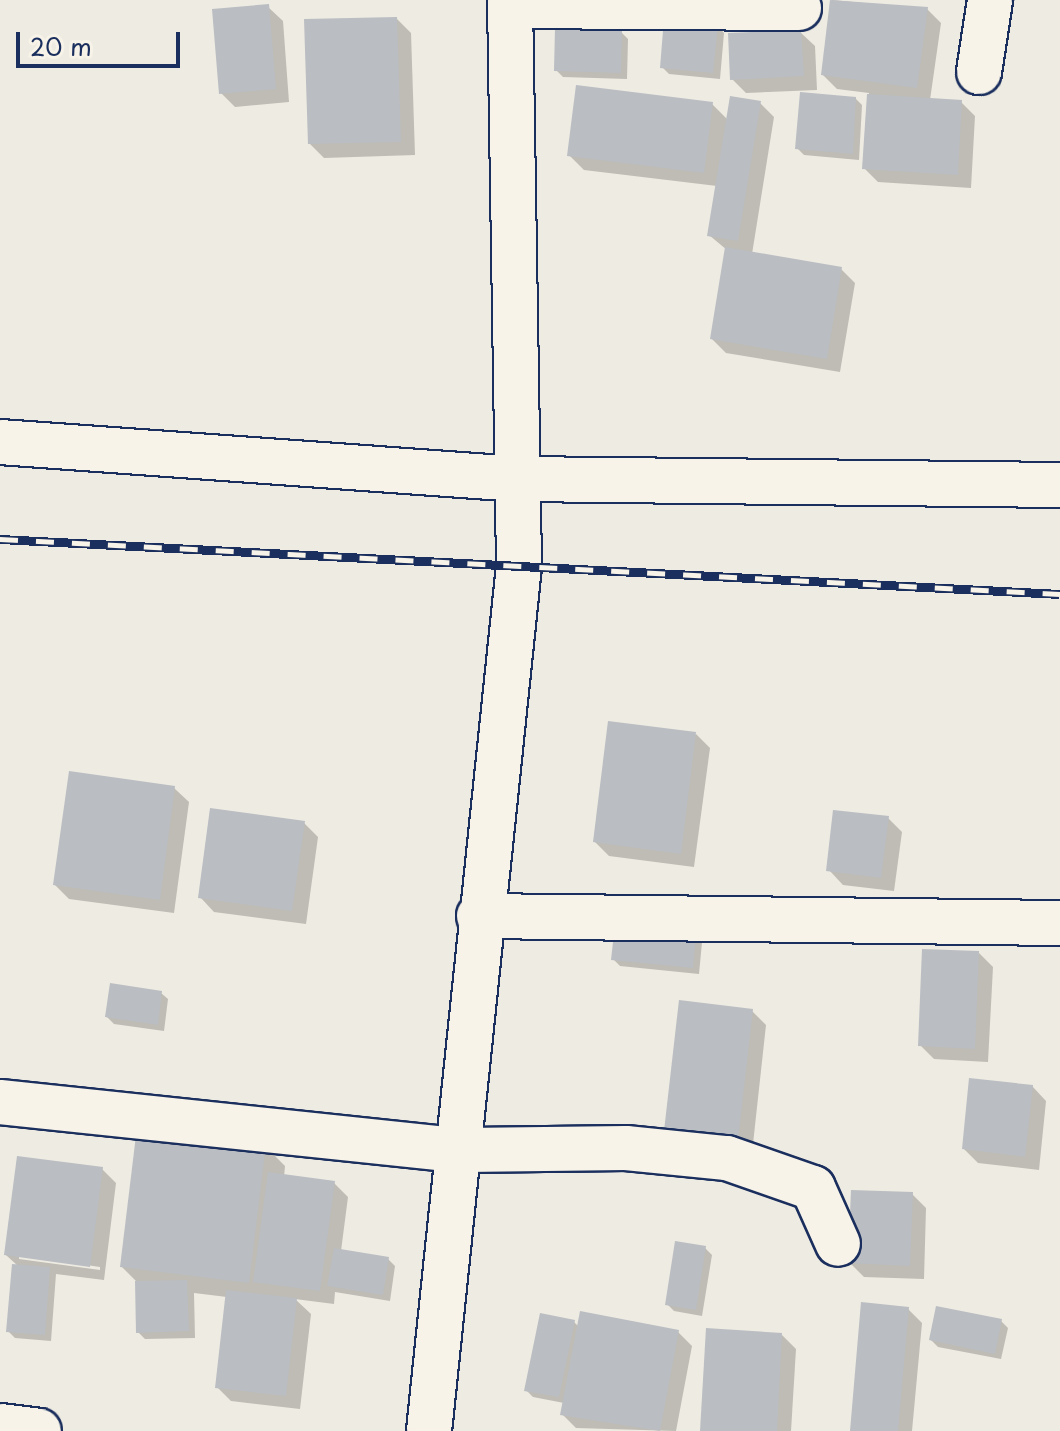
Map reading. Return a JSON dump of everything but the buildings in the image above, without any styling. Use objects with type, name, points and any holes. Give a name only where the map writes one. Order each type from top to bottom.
[{"type":"street","points":[[979,72],[990,0]]},
{"type":"street","points":[[429,1431],[460,1150],[479,916],[519,566],[510,3],[799,8]]},
{"type":"street","points":[[0,442],[518,479],[1060,485]]},
{"type":"street","points":[[479,916],[1060,923]]},
{"type":"street","points":[[0,1102],[460,1150],[626,1148],[727,1158],[813,1188],[838,1244]]},
{"type":"street","points":[[0,1426],[39,1431]]},
{"type":"railway","points":[[0,539],[1060,594]]}]
